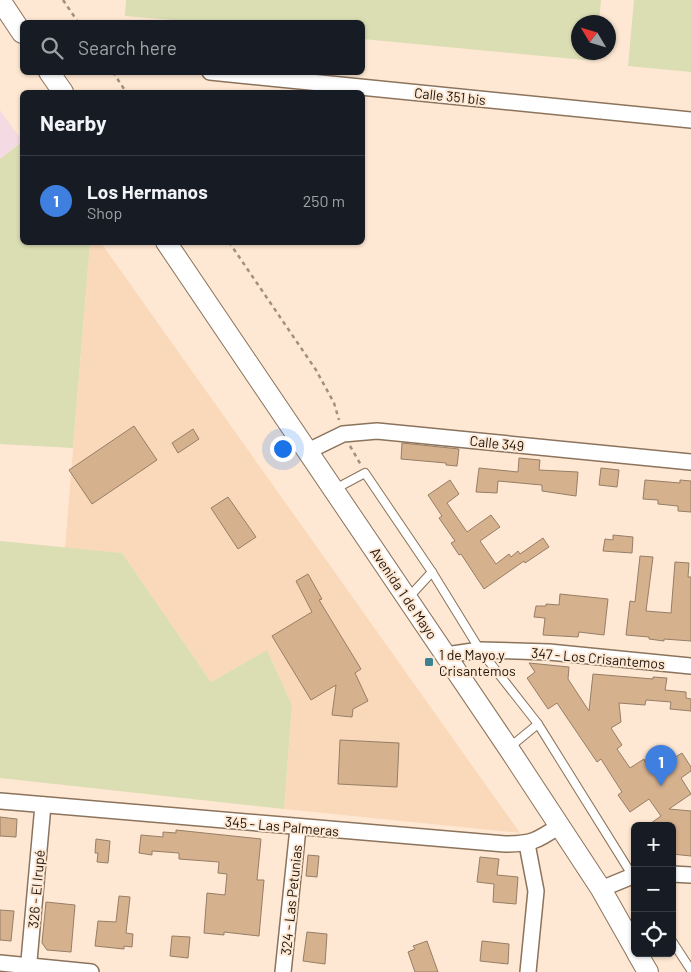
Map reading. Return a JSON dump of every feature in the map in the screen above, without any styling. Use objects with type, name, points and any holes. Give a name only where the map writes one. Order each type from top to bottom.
[{"type":"main road","points":[[0,0],[20,31]]},
{"type":"main road","name":"Avenida 1 de Mayo","points":[[168,245],[509,749],[601,889],[631,942]]},
{"type":"main road","points":[[639,957],[648,972]]},
{"type":"street","name":"Calle 351 bis","points":[[240,75],[691,120]]},
{"type":"street","name":"Calle 349","points":[[308,451],[343,434],[376,431],[691,462]]},
{"type":"street","name":"347 - Los Crisantemos","points":[[446,655],[480,650],[549,652],[691,666]]},
{"type":"street","name":"345 - Las Palmeras","points":[[0,801],[298,828],[505,844],[527,844],[545,836],[559,826]]},
{"type":"street","name":"326 - El Irupé","points":[[28,969],[43,805]]},
{"type":"street","name":"324 - Las Petunias","points":[[283,972],[298,828]]},
{"type":"street","points":[[527,844],[536,890],[528,972]]},
{"type":"street","points":[[676,874],[691,875]]},
{"type":"street","points":[[601,889],[631,878]]},
{"type":"street","points":[[0,963],[28,969],[91,972]]},
{"type":"lane","points":[[333,489],[366,473],[432,572],[480,650],[538,724],[631,872]]},
{"type":"lane","points":[[408,599],[432,572]]},
{"type":"lane","points":[[509,749],[538,724]]},
{"type":"lane","points":[[676,947],[691,970]]},
{"type":"path","points":[[63,0],[77,20]]},
{"type":"path","points":[[115,75],[125,90]]},
{"type":"path","points":[[231,245],[316,370],[334,403],[343,434],[366,473]]},
{"type":"shaded area","points":[[0,110],[20,138],[20,143],[0,159]]},
{"type":"shaded area","points":[[90,245],[102,245],[520,833],[284,809],[292,705],[267,650],[211,682],[122,553],[65,548]]},
{"type":"green space","points":[[126,0],[601,0],[600,15],[571,15],[571,59],[365,39],[365,20],[173,20],[125,16]]},
{"type":"green space","points":[[634,0],[691,0],[691,72],[628,66]]},
{"type":"green space","points":[[20,144],[20,245],[90,245],[73,448],[0,444],[0,159]]},
{"type":"green space","points":[[0,541],[122,553],[211,682],[267,650],[292,705],[284,809],[0,778]]},
{"type":"building","points":[[134,426],[157,460],[92,504],[69,470]]},
{"type":"building","points":[[193,429],[199,439],[178,453],[172,443]]},
{"type":"building","points":[[402,443],[459,449],[457,466],[446,465],[446,463],[401,459]]},
{"type":"building","points":[[519,458],[540,460],[539,470],[578,472],[576,496],[542,491],[542,485],[498,481],[497,493],[476,492],[479,468],[518,472]]},
{"type":"building","points":[[601,468],[619,470],[617,487],[599,485]]},
{"type":"building","points":[[450,480],[459,494],[447,503],[467,532],[491,515],[500,527],[480,541],[496,564],[509,554],[511,557],[518,551],[520,554],[543,538],[549,547],[525,563],[524,561],[484,589],[461,554],[459,555],[451,543],[455,541],[439,518],[442,516],[428,495]]},
{"type":"building","points":[[645,480],[680,483],[680,480],[691,481],[691,512],[678,511],[678,506],[658,504],[658,500],[643,499]]},
{"type":"building","points":[[228,497],[256,537],[238,549],[211,508]]},
{"type":"building","points":[[613,535],[633,537],[632,553],[603,551],[605,539],[613,540]]},
{"type":"building","points":[[640,556],[653,557],[646,611],[671,613],[675,562],[689,563],[688,577],[691,577],[691,641],[664,639],[664,641],[649,639],[649,637],[626,635],[630,601],[635,602]]},
{"type":"building","points":[[308,574],[322,599],[319,600],[361,669],[355,673],[368,701],[353,709],[352,717],[332,715],[336,685],[311,700],[272,636],[312,612],[296,581]]},
{"type":"building","points":[[560,594],[608,599],[604,635],[579,632],[578,637],[543,635],[545,618],[534,617],[536,606],[546,606],[546,604],[559,605]]},
{"type":"building","points":[[529,663],[569,667],[568,679],[589,711],[593,674],[653,679],[653,677],[667,678],[665,690],[686,692],[686,698],[691,699],[691,711],[670,709],[671,702],[646,700],[645,705],[619,703],[621,722],[611,728],[622,745],[617,749],[630,768],[644,759],[645,762],[651,758],[654,762],[659,760],[662,765],[682,753],[691,767],[691,771],[681,778],[691,794],[669,809],[691,811],[691,856],[676,854],[676,822],[653,822],[661,816],[649,799],[630,812],[618,795],[622,792],[601,759],[597,762],[557,703],[548,709],[527,678],[535,672]]},
{"type":"building","points":[[340,740],[399,743],[397,787],[338,784]]},
{"type":"building","points":[[0,817],[17,819],[16,837],[0,836]]},
{"type":"building","points":[[176,830],[261,839],[257,880],[264,880],[259,936],[224,932],[224,935],[204,933],[207,893],[225,895],[227,874],[218,873],[219,862],[179,859],[179,853],[152,851],[152,855],[139,853],[141,835],[163,837],[163,832],[176,833]]},
{"type":"building","points":[[96,839],[110,841],[108,863],[97,862],[98,853],[95,853]]},
{"type":"building","points":[[308,855],[319,856],[317,877],[306,876]]},
{"type":"building","points":[[480,857],[499,859],[497,875],[518,877],[516,904],[493,902],[494,884],[477,882]]},
{"type":"building","points":[[119,896],[130,897],[126,933],[133,934],[132,947],[124,946],[124,949],[95,946],[98,921],[116,922]]},
{"type":"building","points":[[46,902],[75,905],[71,952],[47,950],[42,943]]},
{"type":"building","points":[[0,910],[14,911],[11,941],[0,940]]},
{"type":"building","points":[[307,932],[327,934],[325,964],[303,961]]},
{"type":"building","points":[[172,936],[190,937],[188,958],[170,956]]},
{"type":"building","points":[[427,941],[438,972],[415,972],[408,952],[415,949],[413,946]]},
{"type":"building","points":[[482,941],[509,944],[508,964],[480,961]]},
{"type":"place","name":"1 de Mayo y Crisantemos","points":[[429,662]]},
{"type":"place","name":"Los Hermanos","points":[[661,786]]}]
